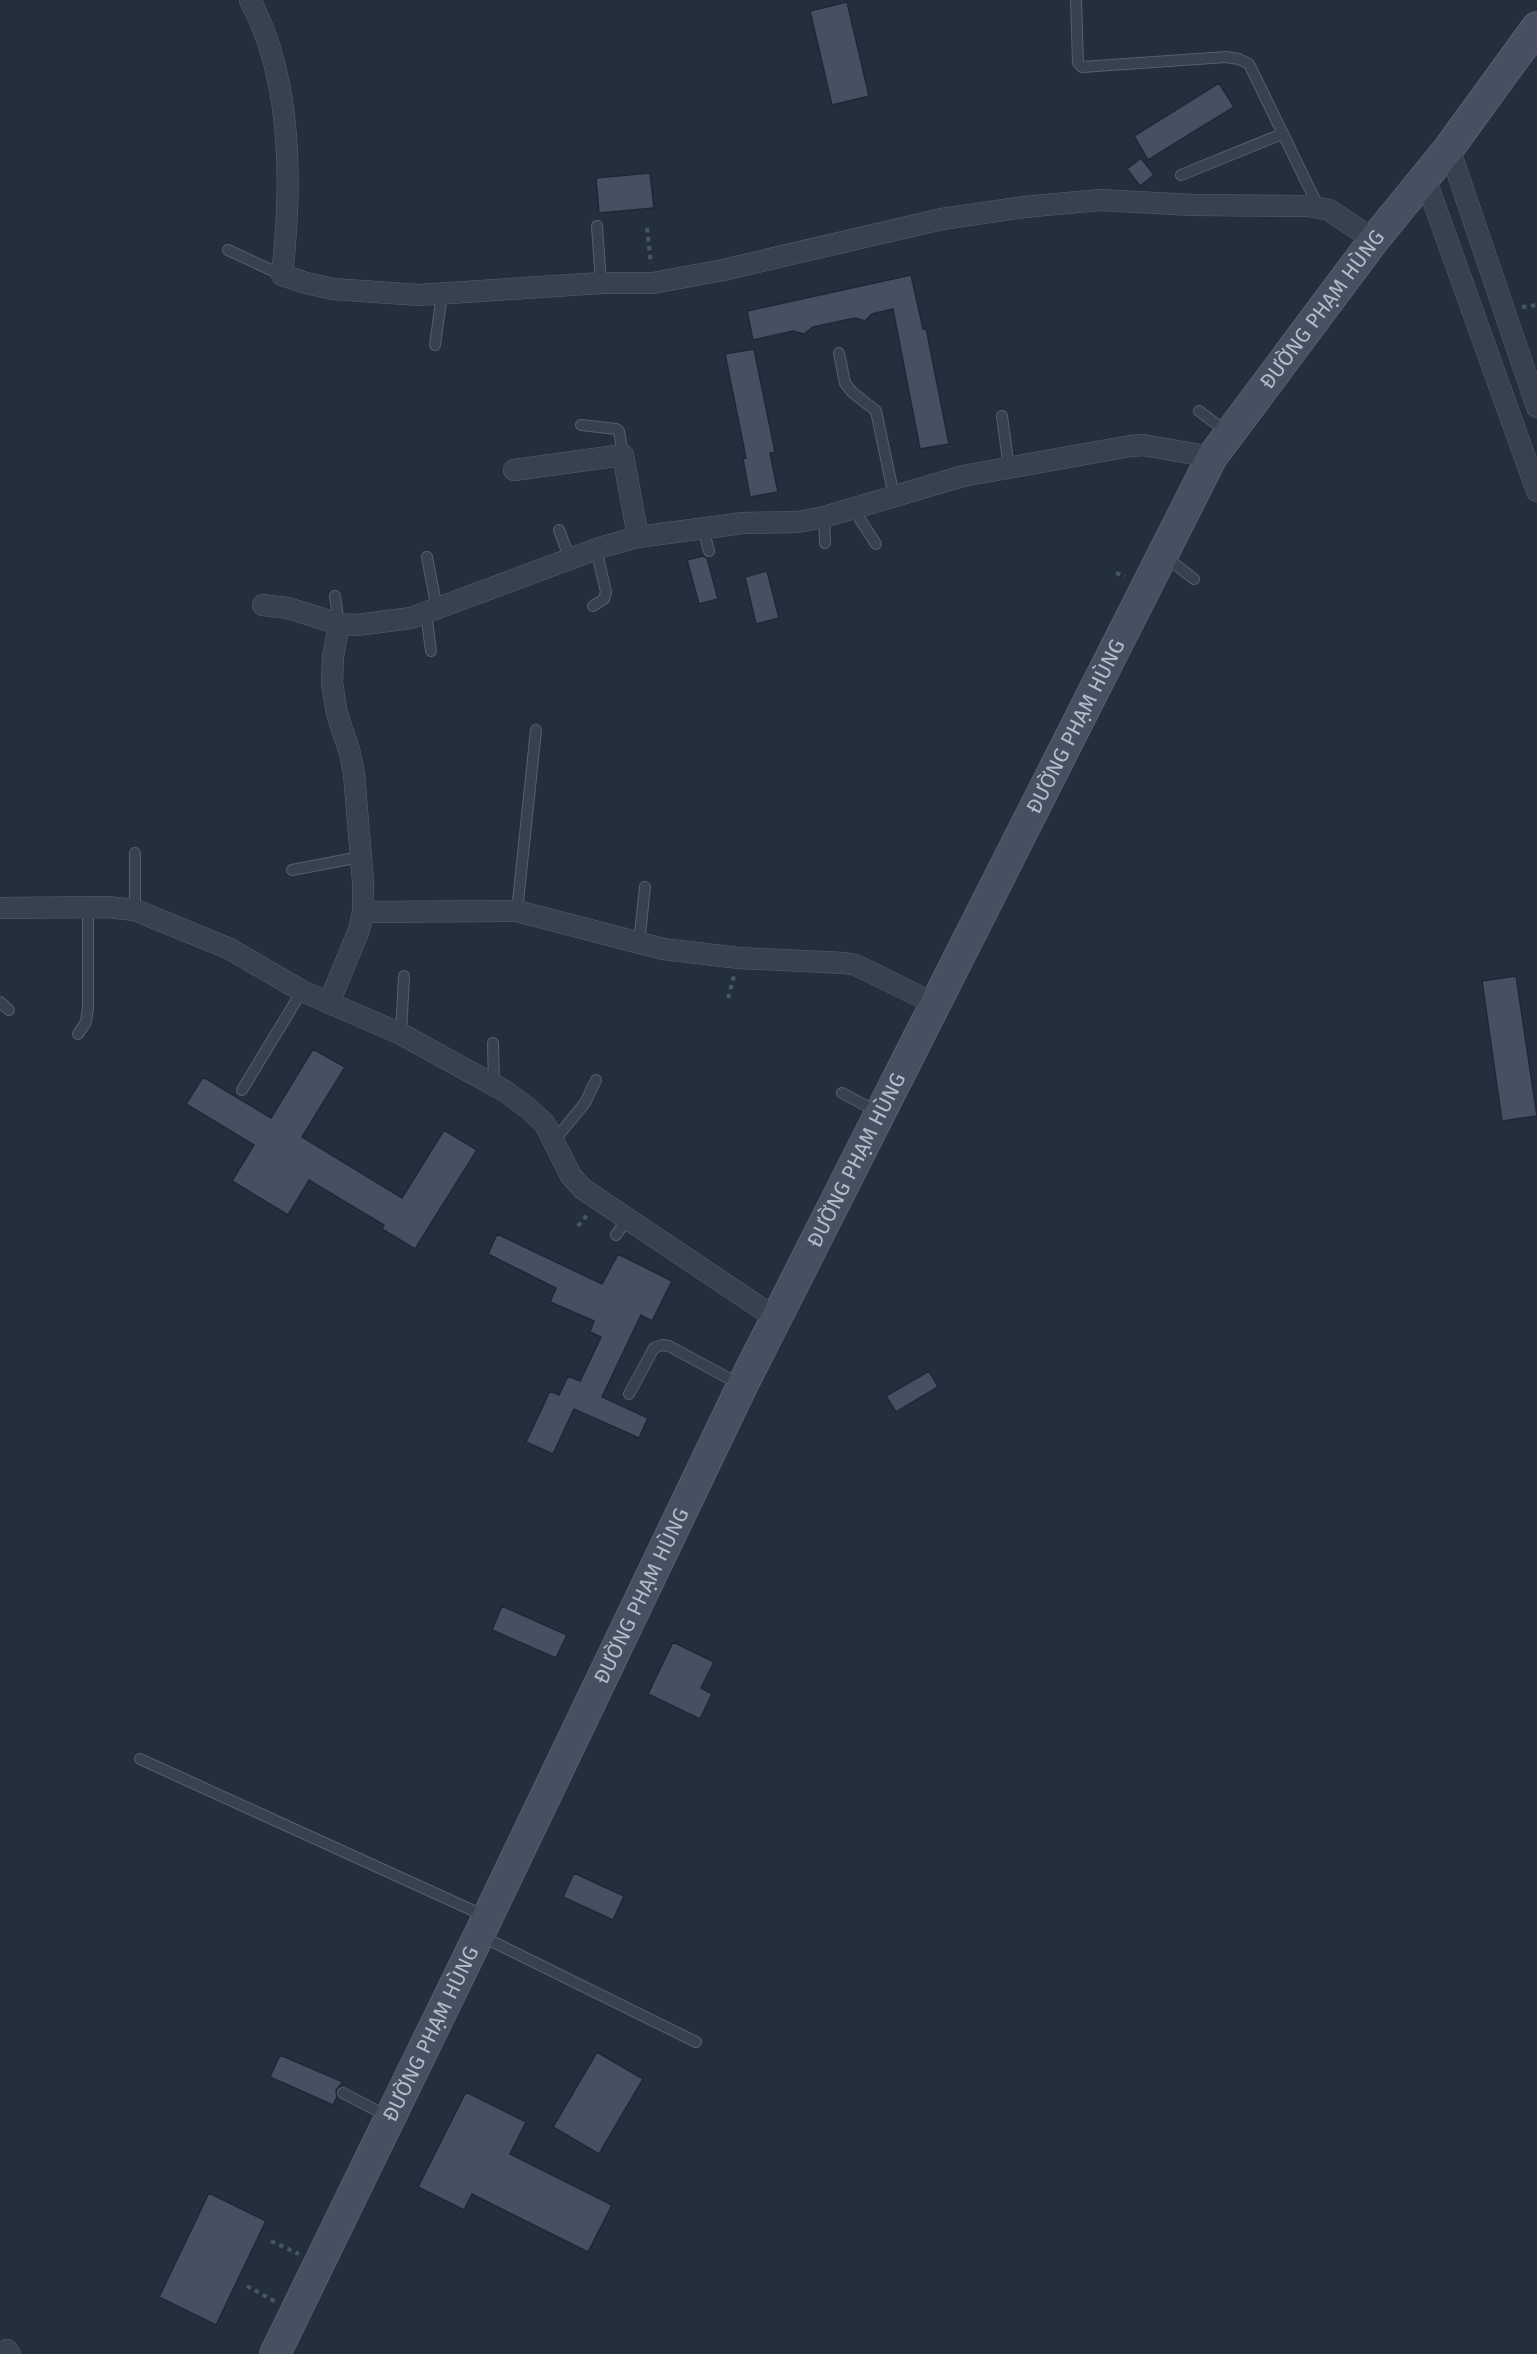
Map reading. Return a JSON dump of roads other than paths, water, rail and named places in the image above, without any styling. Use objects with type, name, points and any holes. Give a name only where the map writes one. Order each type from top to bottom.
[{"type":"main road","name":"ĐƯỜNG PHẠM HÙNG","points":[[275,2354],[742,1386],[1163,555],[1221,446],[1374,240],[1449,148],[1537,27]]},
{"type":"street","points":[[250,0],[259,17],[275,70],[287,139],[289,183],[282,275],[333,289],[419,295],[601,283],[652,283],[723,270],[932,221],[1024,207],[1120,200],[1193,205],[1309,206],[1329,210],[1374,240]]},
{"type":"street","points":[[1449,148],[1537,407]]},
{"type":"street","points":[[1425,178],[1537,491]]},
{"type":"street","points":[[1480,331],[1507,320]]},
{"type":"street","points":[[1514,426],[1537,417]]},
{"type":"street","points":[[263,605],[288,608],[339,624],[357,625],[411,618],[596,549],[638,537],[743,523],[798,522],[825,517],[852,507],[963,476],[1143,445],[1221,446]]},
{"type":"street","points":[[514,470],[623,455],[638,537]]},
{"type":"street","points":[[329,1003],[359,930],[363,912],[354,774],[350,753],[337,714],[332,683],[333,657],[339,624]]},
{"type":"street","points":[[0,908],[135,910],[231,949],[302,991],[401,1034],[494,1085],[529,1109],[544,1124],[571,1176],[622,1227],[777,1319]]},
{"type":"street","points":[[363,912],[517,911],[663,949],[739,958],[844,963],[856,965],[935,1004]]},
{"type":"lane","points":[[1076,0],[1078,63],[1082,67],[1227,57],[1239,58],[1249,64],[1319,208]]},
{"type":"lane","points":[[1181,175],[1282,134]]},
{"type":"lane","points":[[597,226],[601,283]]},
{"type":"lane","points":[[228,250],[282,275]]},
{"type":"lane","points":[[435,345],[442,294]]},
{"type":"lane","points":[[839,353],[845,383],[852,392],[876,411],[894,495]]},
{"type":"lane","points":[[1199,411],[1221,446]]},
{"type":"lane","points":[[1002,416],[1009,468]]},
{"type":"lane","points":[[581,425],[619,431],[623,455]]},
{"type":"lane","points":[[852,507],[876,544]]},
{"type":"lane","points":[[825,517],[825,543]]},
{"type":"lane","points":[[703,528],[709,551]]},
{"type":"lane","points":[[559,530],[570,559]]},
{"type":"lane","points":[[593,606],[604,599],[606,592],[596,549]]},
{"type":"lane","points":[[1163,555],[1194,579]]},
{"type":"lane","points":[[427,557],[432,611],[431,651]]},
{"type":"lane","points":[[335,596],[339,624]]},
{"type":"lane","points":[[517,911],[536,730]]},
{"type":"lane","points":[[135,853],[135,910]]},
{"type":"lane","points":[[292,870],[360,857]]},
{"type":"lane","points":[[639,943],[645,887]]},
{"type":"lane","points":[[78,1034],[86,1022],[88,1008],[88,908]]},
{"type":"lane","points":[[401,1034],[404,976]]},
{"type":"lane","points":[[242,1090],[302,991]]},
{"type":"lane","points":[[0,1002],[9,1010]]},
{"type":"lane","points":[[493,1043],[494,1085]]},
{"type":"lane","points":[[553,1143],[585,1103],[596,1080]]},
{"type":"lane","points":[[842,1093],[881,1113]]},
{"type":"lane","points":[[629,1394],[654,1348],[662,1345],[669,1346],[742,1386]]},
{"type":"lane","points":[[140,1759],[483,1926],[696,2042]]},
{"type":"lane","points":[[343,2093],[390,2118]]}]
